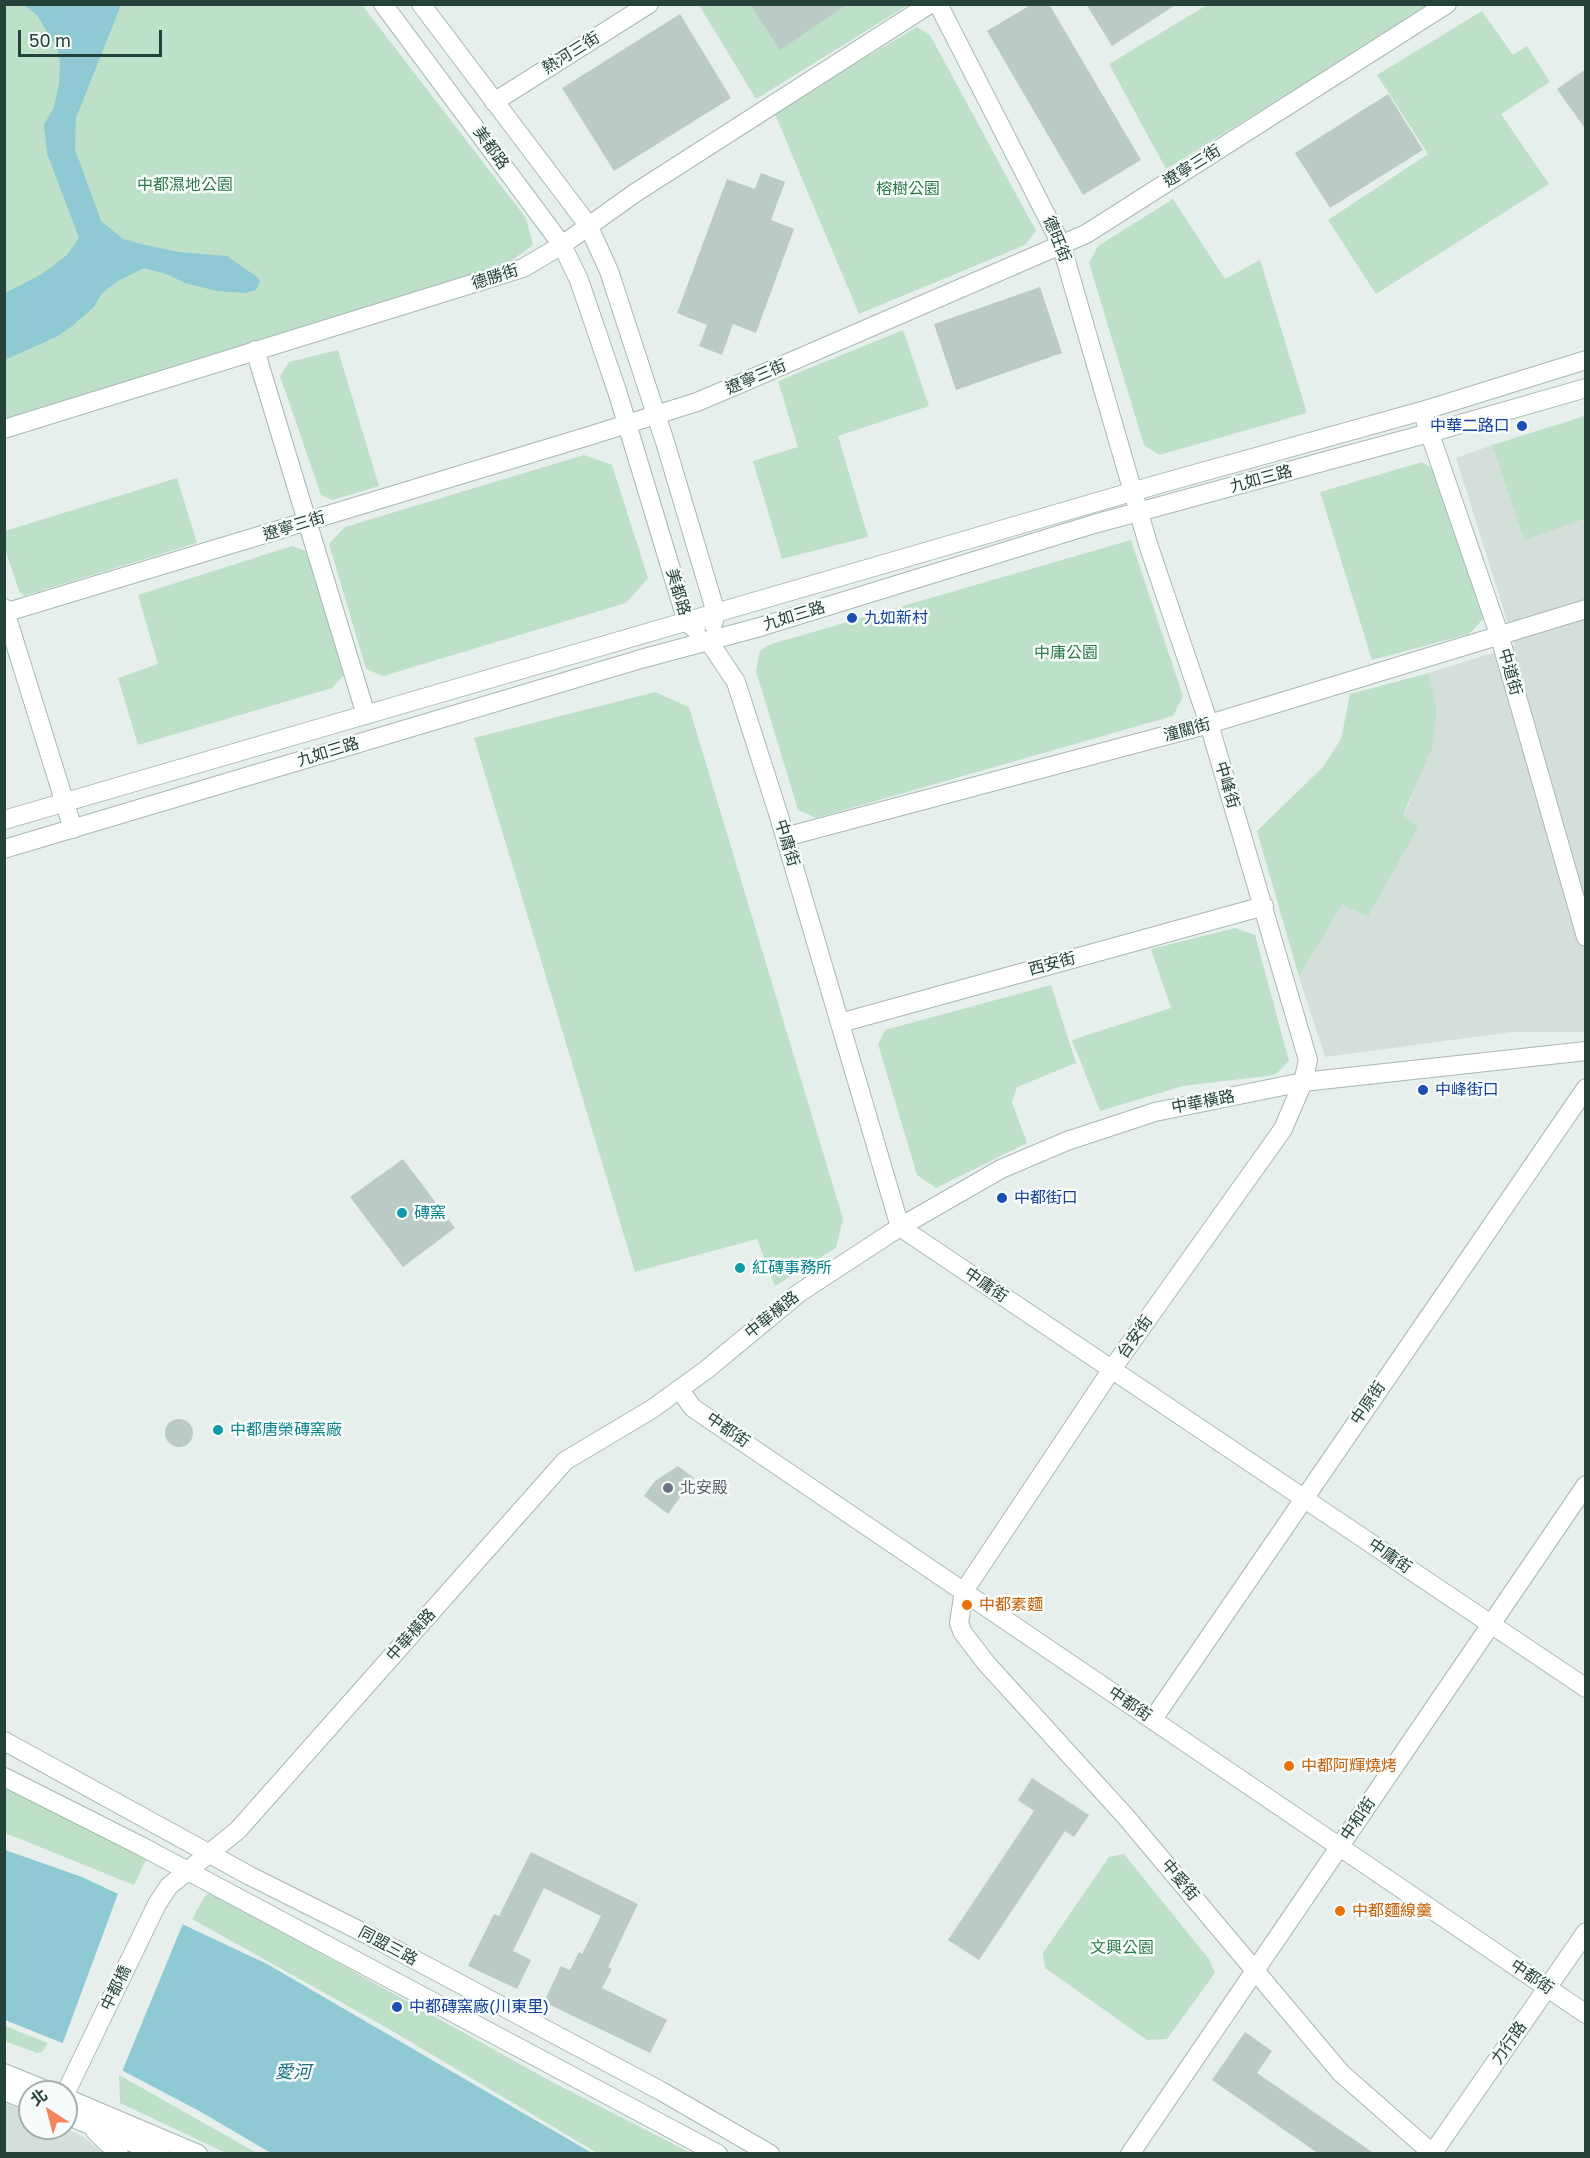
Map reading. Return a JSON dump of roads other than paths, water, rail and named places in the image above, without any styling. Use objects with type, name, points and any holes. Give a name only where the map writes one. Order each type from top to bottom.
[{"type":"street","name":"美都路","points":[[383,4],[562,245],[579,280],[687,622],[708,640],[716,613],[656,415],[609,271],[588,225],[421,4]]},
{"type":"street","name":"熱河三街","points":[[494,102],[649,4]]},
{"type":"street","name":"德勝街","points":[[4,429],[523,268],[562,245],[588,225],[930,4]]},
{"type":"street","name":"德旺街","points":[[938,4],[1061,244],[1132,492]]},
{"type":"street","name":"遼寧三街","points":[[5,611],[308,522],[656,415],[737,385],[1093,229],[1447,4]]},
{"type":"street","points":[[255,350],[366,715]]},
{"type":"street","name":"九如三路","points":[[4,820],[1132,492],[1422,411],[1586,360]]},
{"type":"street","name":"九如三路","points":[[4,849],[1138,513],[1586,388]]},
{"type":"street","name":"中道街","points":[[1422,411],[1499,634],[1586,937]]},
{"type":"street","name":"中峰街","points":[[1132,492],[1209,724],[1306,1049],[1308,1060],[1303,1082]]},
{"type":"street","name":"潼關街","points":[[785,837],[1209,724],[1586,609]]},
{"type":"street","points":[[5,611],[73,828]]},
{"type":"street","name":"中庸街","points":[[708,640],[736,682],[785,837],[900,1227],[1586,1688]]},
{"type":"street","name":"西安街","points":[[840,1023],[1264,906]]},
{"type":"street","name":"中華橫路","points":[[169,1886],[208,1852],[238,1830],[565,1461],[652,1409],[799,1293],[900,1227],[1000,1169],[1067,1141],[1155,1112],[1303,1082],[1586,1051]]},
{"type":"street","name":"台安街","points":[[964,1591],[1112,1369],[1283,1129],[1303,1082]]},
{"type":"street","name":"中原街","points":[[1153,1719],[1586,1088]]},
{"type":"street","name":"中都街","points":[[679,1389],[693,1408],[1586,2014]]},
{"type":"street","name":"中和街","points":[[1130,2154],[1586,1485]]},
{"type":"street","name":"中愛街","points":[[964,1591],[959,1623],[963,1633],[986,1663],[1126,1817],[1341,2073],[1432,2153]]},
{"type":"street","name":"同盟三路","points":[[4,1741],[208,1852],[645,2083],[770,2154]]},
{"type":"street","name":"同盟三路","points":[[4,1777],[187,1870],[718,2154]]},
{"type":"street","name":"中都橋","points":[[72,2080],[157,1904],[169,1886]]},
{"type":"street","name":"力行路","points":[[1432,2153],[1586,1932]]},
{"type":"street","points":[[4,2073],[21,2080]]},
{"type":"street","points":[[78,2103],[198,2154]]},
{"type":"street","points":[[78,2119],[160,2154]]},
{"type":"street","points":[[88,2123],[119,2154]]},
{"type":"water","points":[[24,5],[121,5],[76,118],[75,149],[101,221],[123,239],[141,244],[179,252],[227,256],[257,277],[260,281],[256,290],[245,293],[217,291],[185,283],[166,274],[144,268],[118,281],[102,293],[94,307],[56,337],[5,360],[5,293],[42,274],[67,255],[79,238],[47,153],[44,125],[54,107],[59,84],[60,62],[57,48],[37,15]]},
{"type":"water","name":"愛河","points":[[5,1850],[82,1877],[267,1964],[592,2153],[271,2153],[201,2112],[95,2056],[5,2020]]},
{"type":"place","name":"中華二路口","points":[[1522,426]]},
{"type":"place","name":"九如新村","points":[[852,618]]},
{"type":"place","name":"中峰街口","points":[[1423,1090]]},
{"type":"place","name":"中都街口","points":[[1002,1198]]},
{"type":"place","name":"磚窯","points":[[402,1213]]},
{"type":"place","name":"紅磚事務所","points":[[740,1268]]},
{"type":"place","name":"中都唐榮磚窯廠","points":[[218,1430]]},
{"type":"place","name":"北安殿","points":[[668,1488]]},
{"type":"place","name":"中都素麵","points":[[967,1605]]},
{"type":"place","name":"中都阿輝燒烤","points":[[1289,1766]]},
{"type":"place","name":"中都麵線羹","points":[[1340,1911]]},
{"type":"place","name":"中都磚窯廠(川東里)","points":[[397,2007]]},
{"type":"park label","name":"中都濕地公園","points":[[185,185]]},
{"type":"park label","name":"榕樹公園","points":[[908,189]]},
{"type":"park label","name":"中庸公園","points":[[1066,653]]},
{"type":"park label","name":"文興公園","points":[[1122,1948]]}]
